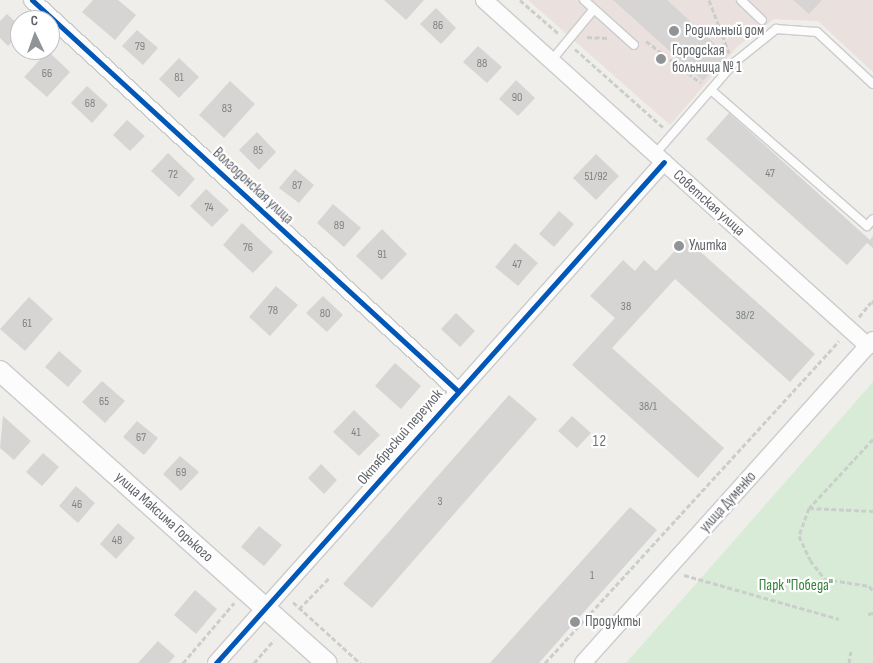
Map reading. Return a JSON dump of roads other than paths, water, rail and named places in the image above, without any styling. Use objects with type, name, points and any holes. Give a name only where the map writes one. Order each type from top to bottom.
[{"type":"street","name":"Волгодонская улица","points":[[32,0],[458,391]]},
{"type":"street","name":"Советская улица","points":[[484,0],[849,329],[870,343]]},
{"type":"street","name":"Октябрьский переулок","points":[[216,663],[458,391],[660,158]]},
{"type":"street","name":"улица Думенко","points":[[583,663],[870,343]]},
{"type":"street","name":"улица Максима Горького","points":[[0,371],[266,608],[280,632],[327,663]]},
{"type":"lane","points":[[584,0],[631,42]]},
{"type":"lane","points":[[741,0],[762,20]]},
{"type":"lane","points":[[553,62],[570,44],[594,9]]},
{"type":"lane","points":[[660,158],[672,135],[735,62],[776,29],[817,32],[873,84]]},
{"type":"lane","points":[[711,90],[867,226],[873,219]]},
{"type":"place","name":"Родильный дом","points":[[674,31]]},
{"type":"place","name":"Городская больница № 1","points":[[661,59]]},
{"type":"place","name":"Улитка","points":[[679,246]]},
{"type":"place","name":"Продукты","points":[[575,622]]},
{"type":"district","name":"12","points":[[600,442]]},
{"type":"park label","name":"Парк \"Победа\"","points":[[796,586]]}]
